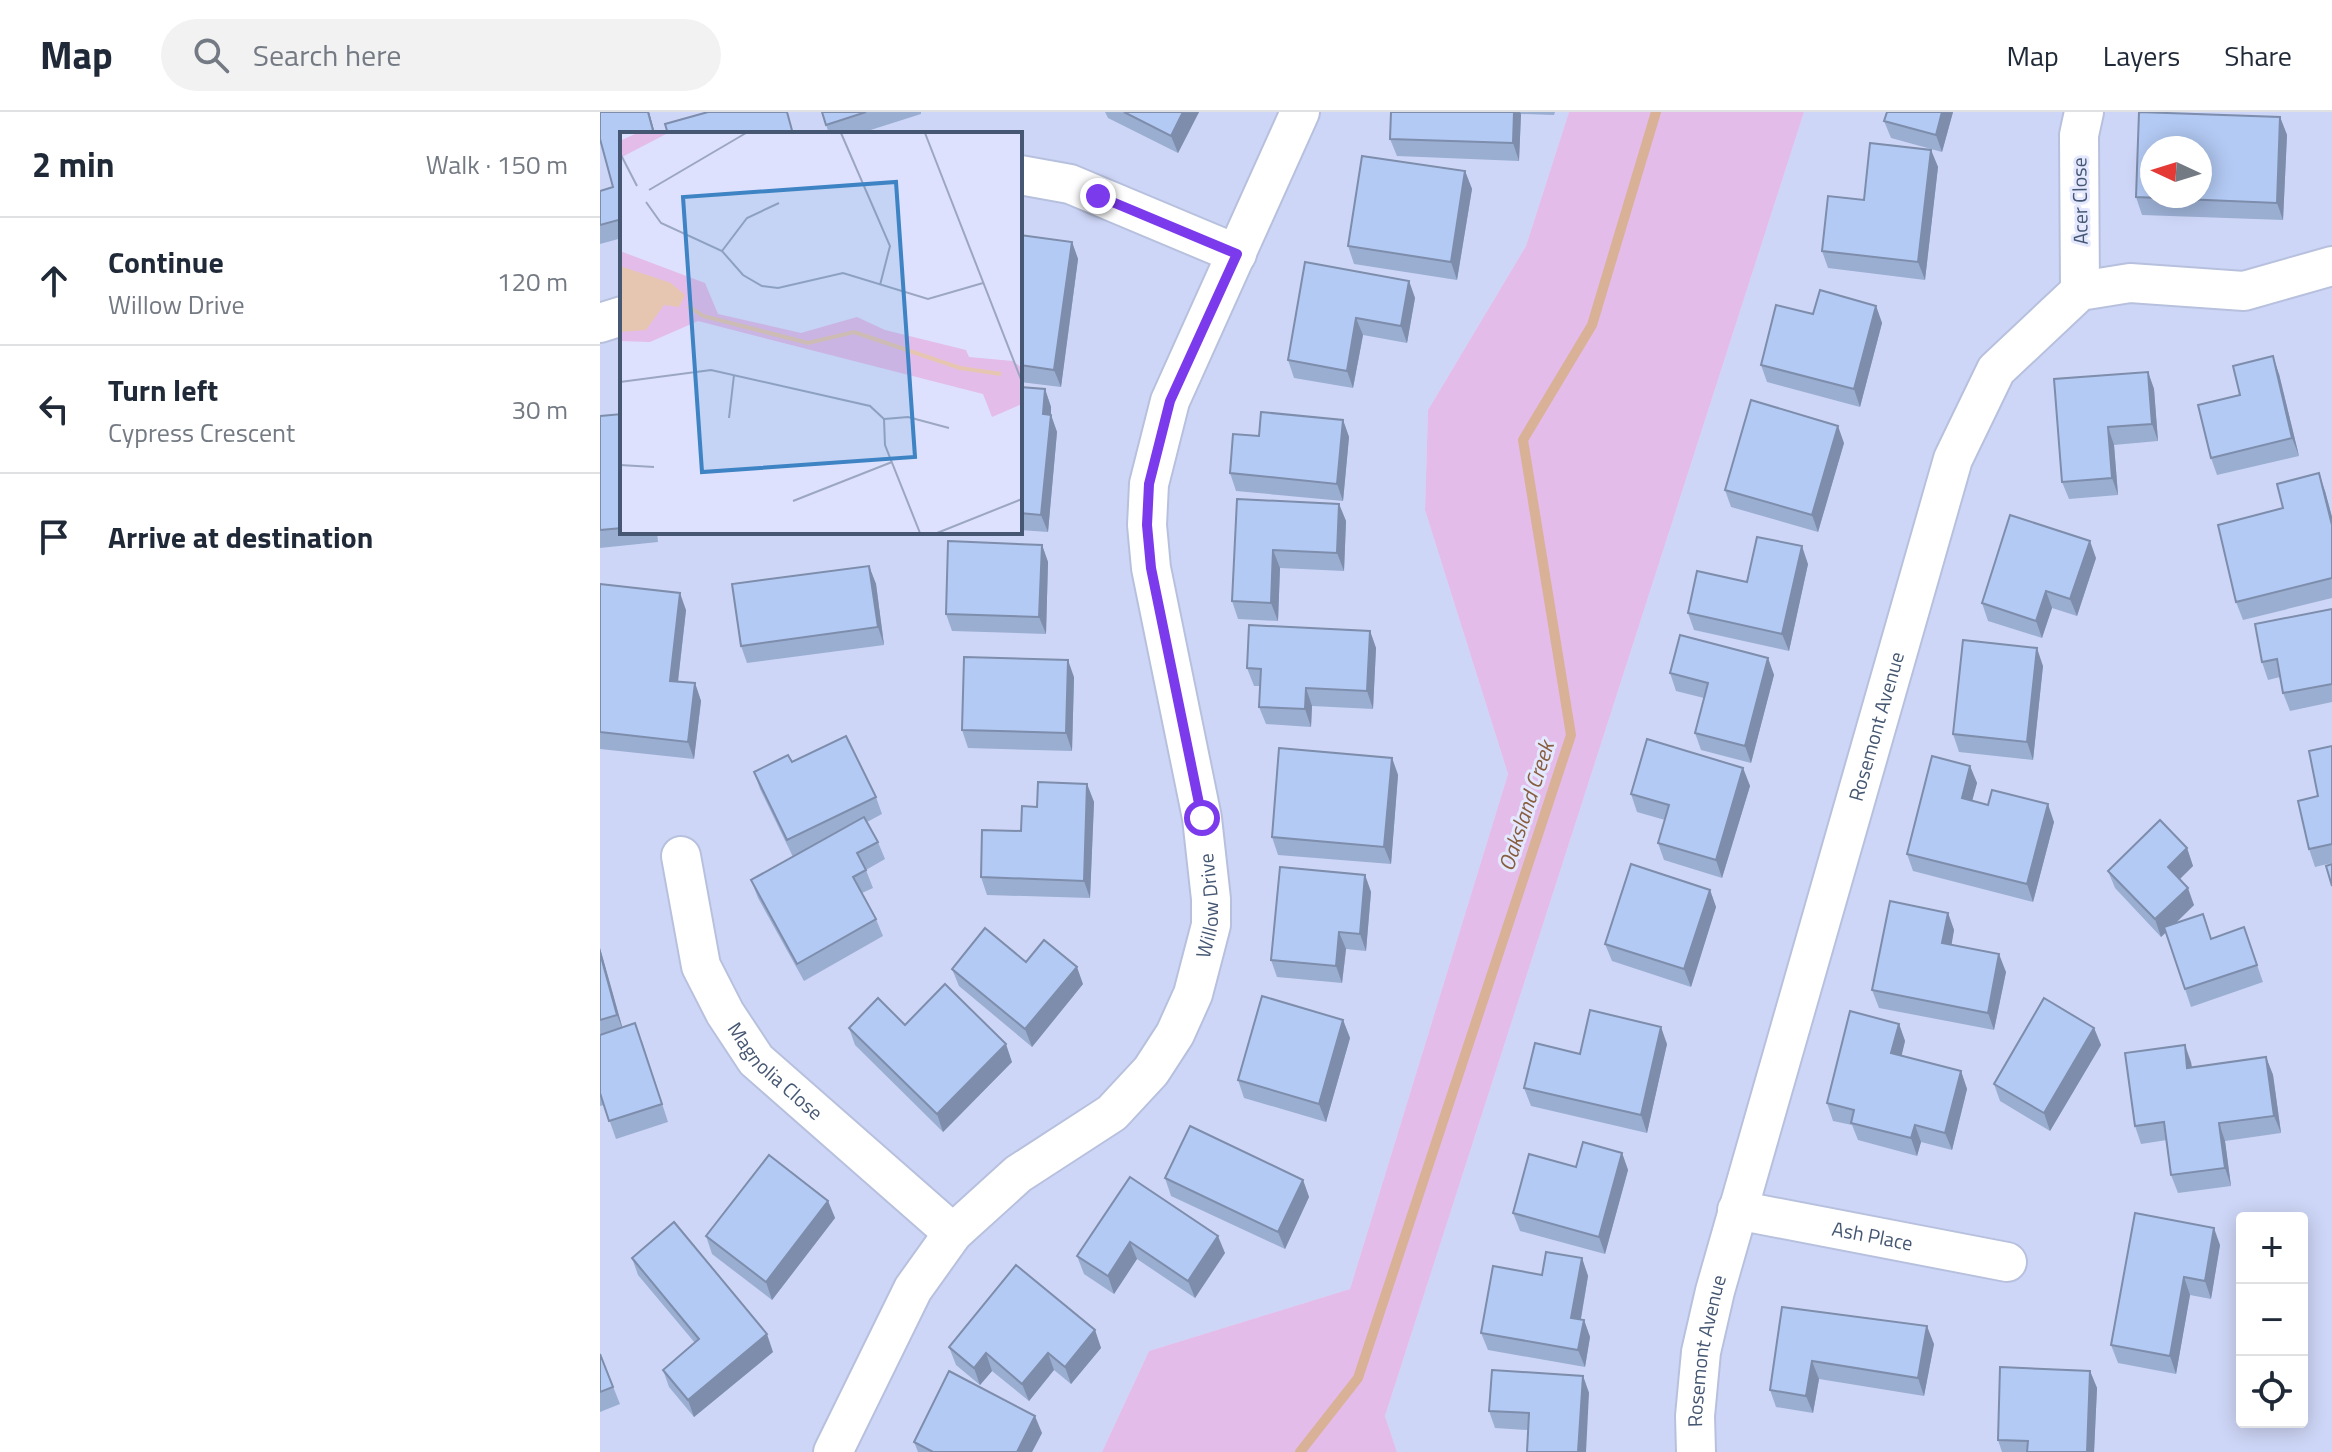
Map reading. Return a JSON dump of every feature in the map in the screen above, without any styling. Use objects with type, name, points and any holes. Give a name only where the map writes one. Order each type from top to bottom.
[{"type":"street","name":"Willow Drive","points":[[833,1452],[913,1289],[953,1233],[1018,1174],[1112,1113],[1151,1071],[1175,1034],[1193,994],[1211,925],[1211,899],[1202,818],[1151,568],[1147,525],[1149,484],[1170,401],[1300,112]]},
{"type":"street","name":"Acer Close","points":[[2080,291],[2079,135],[2084,112]]},
{"type":"street","points":[[1022,175],[1070,184],[1237,254]]},
{"type":"street","points":[[2080,291],[2130,283],[2244,291],[2332,266]]},
{"type":"street","name":"Rosemont Avenue","points":[[1696,1452],[1695,1416],[1701,1352],[1737,1210],[1953,459],[1996,370],[2080,291]]},
{"type":"street","points":[[600,323],[620,317]]},
{"type":"street","name":"Magnolia Close","points":[[681,856],[701,966],[725,1013],[756,1060],[953,1233]]},
{"type":"street","name":"Ash Place","points":[[1737,1210],[2007,1262]]},
{"type":"shaded area","points":[[600,112],[1569,112],[1526,246],[1428,410],[1425,510],[1508,774],[1350,1289],[1149,1351],[1102,1452],[600,1452]]},
{"type":"shaded area","points":[[1569,112],[1804,112],[1385,1416],[1397,1452],[1102,1452],[1149,1351],[1350,1289],[1508,774],[1425,510],[1428,410],[1526,246]]},
{"type":"shaded area","points":[[1804,112],[2332,112],[2332,1452],[1397,1452],[1385,1416]]},
{"type":"building","points":[[600,112],[648,112],[653,132],[620,132],[620,220],[600,225],[600,191],[613,187],[600,139]]},
{"type":"building","points":[[708,112],[787,112],[792,132],[667,132],[665,124]]},
{"type":"building","points":[[822,112],[866,112],[826,125]]},
{"type":"building","points":[[1124,112],[1183,112],[1171,136]]},
{"type":"building","points":[[1391,112],[1514,112],[1513,143],[1390,139]]},
{"type":"building","points":[[1887,112],[1942,112],[1936,135],[1884,121]]},
{"type":"building","points":[[2139,112],[2280,117],[2277,203],[2212,200],[2212,136],[2140,136],[2140,197],[2136,197]]},
{"type":"building","points":[[1870,143],[1931,150],[1918,262],[1822,251],[1828,196],[1864,200]]},
{"type":"building","points":[[1362,156],[1465,171],[1451,262],[1348,246]]},
{"type":"building","points":[[1022,235],[1072,242],[1054,370],[1022,365]]},
{"type":"building","points":[[1305,262],[1409,281],[1401,326],[1356,318],[1347,371],[1288,360]]},
{"type":"building","points":[[1820,290],[1876,306],[1854,389],[1761,365],[1776,305],[1813,314]]},
{"type":"building","points":[[2273,356],[2292,438],[2211,458],[2198,405],[2240,395],[2233,366]]},
{"type":"building","points":[[2148,372],[2152,424],[2108,427],[2112,478],[2062,482],[2054,379]]},
{"type":"building","points":[[1022,387],[1045,389],[1043,414],[1051,415],[1041,515],[1022,513]]},
{"type":"building","points":[[1751,400],[1838,426],[1812,515],[1725,490]]},
{"type":"building","points":[[1261,412],[1343,420],[1337,484],[1230,473],[1233,434],[1259,436]]},
{"type":"building","points":[[620,414],[620,528],[600,530],[600,416]]},
{"type":"building","points":[[2319,473],[2332,525],[2332,578],[2236,602],[2218,525],[2283,508],[2277,484]]},
{"type":"building","points":[[1237,499],[1339,504],[1337,553],[1273,550],[1271,603],[1232,601]]},
{"type":"building","points":[[2010,515],[2090,541],[2070,599],[2046,591],[2036,621],[1982,603]]},
{"type":"building","points":[[1757,537],[1802,546],[1782,634],[1688,613],[1697,571],[1747,582]]},
{"type":"building","points":[[948,541],[1042,545],[1039,617],[946,614]]},
{"type":"building","points":[[869,566],[878,627],[741,646],[732,584]]},
{"type":"building","points":[[600,584],[680,593],[670,681],[695,683],[688,742],[600,732]]},
{"type":"building","points":[[2332,609],[2332,684],[2283,693],[2277,659],[2262,662],[2255,624]]},
{"type":"building","points":[[1249,625],[1370,631],[1367,691],[1306,688],[1305,709],[1259,707],[1261,669],[1247,668]]},
{"type":"building","points":[[1680,635],[1768,658],[1745,746],[1695,733],[1708,683],[1670,673]]},
{"type":"building","points":[[1963,640],[2037,648],[2027,742],[1953,734]]},
{"type":"building","points":[[964,657],[1068,660],[1066,733],[962,730]]},
{"type":"building","points":[[846,736],[876,797],[787,840],[754,772],[788,755],[792,762]]},
{"type":"building","points":[[1647,739],[1743,768],[1716,860],[1658,843],[1669,805],[1631,794]]},
{"type":"building","points":[[2332,746],[2332,844],[2309,849],[2298,801],[2318,796],[2309,751]]},
{"type":"building","points":[[1279,748],[1392,758],[1384,847],[1272,837]]},
{"type":"building","points":[[1932,756],[1970,766],[1962,798],[1988,805],[1992,790],[2048,804],[2027,884],[1907,854]]},
{"type":"building","points":[[1038,782],[1087,784],[1084,881],[981,877],[982,830],[1021,831],[1022,806],[1037,807]]},
{"type":"building","points":[[864,817],[878,842],[857,853],[866,870],[853,877],[876,919],[797,964],[751,880]]},
{"type":"building","points":[[2160,820],[2187,848],[2168,867],[2188,888],[2155,919],[2108,871]]},
{"type":"building","points":[[1631,864],[1710,890],[1684,969],[1605,944]]},
{"type":"building","points":[[2332,864],[2332,886],[2326,866]]},
{"type":"building","points":[[1280,867],[1365,875],[1360,934],[1339,932],[1336,966],[1271,960]]},
{"type":"building","points":[[1890,901],[1948,913],[1942,943],[1999,954],[1988,1013],[1872,990]]},
{"type":"building","points":[[2203,914],[2211,939],[2244,927],[2257,965],[2185,989],[2164,927]]},
{"type":"building","points":[[985,928],[1026,962],[1044,940],[1077,967],[1025,1029],[952,969]]},
{"type":"building","points":[[600,953],[617,1015],[600,1020]]},
{"type":"building","points":[[945,984],[1006,1044],[937,1114],[849,1028],[878,998],[905,1025]]},
{"type":"building","points":[[1262,996],[1343,1020],[1319,1104],[1238,1080]]},
{"type":"building","points":[[2044,998],[2094,1028],[2044,1113],[1994,1084]]},
{"type":"building","points":[[1590,1010],[1661,1027],[1641,1115],[1524,1088],[1535,1043],[1580,1054]]},
{"type":"building","points":[[1850,1011],[1899,1024],[1891,1053],[1961,1071],[1945,1133],[1915,1125],[1911,1138],[1851,1123],[1854,1110],[1827,1103]]},
{"type":"building","points":[[635,1023],[662,1104],[609,1121],[600,1093],[600,1035]]},
{"type":"building","points":[[2185,1045],[2187,1068],[2266,1057],[2274,1116],[2219,1123],[2225,1168],[2171,1175],[2164,1122],[2135,1126],[2125,1053]]},
{"type":"building","points":[[1190,1126],[1303,1180],[1278,1232],[1165,1178]]},
{"type":"building","points":[[1583,1142],[1622,1153],[1599,1237],[1513,1213],[1529,1154],[1576,1167]]},
{"type":"building","points":[[769,1155],[828,1201],[766,1282],[706,1236]]},
{"type":"building","points":[[1130,1177],[1218,1236],[1188,1281],[1130,1242],[1108,1276],[1077,1256]]},
{"type":"building","points":[[2135,1213],[2214,1228],[2205,1281],[2184,1277],[2170,1356],[2111,1345]]},
{"type":"building","points":[[674,1222],[767,1334],[688,1400],[663,1370],[699,1339],[632,1258]]},
{"type":"building","points":[[1546,1252],[1582,1258],[1571,1318],[1584,1320],[1578,1350],[1481,1333],[1493,1266],[1542,1275]]},
{"type":"building","points":[[1016,1265],[1095,1330],[1065,1367],[1048,1353],[1022,1384],[986,1353],[974,1368],[949,1347]]},
{"type":"building","points":[[1782,1307],[1927,1326],[1918,1378],[1812,1361],[1806,1396],[1770,1390]]},
{"type":"building","points":[[600,1354],[613,1387],[600,1392]]},
{"type":"building","points":[[2000,1367],[2090,1371],[2087,1452],[2027,1452],[2028,1441],[1998,1440]]},
{"type":"building","points":[[1492,1370],[1583,1376],[1578,1452],[1527,1452],[1529,1413],[1489,1411]]},
{"type":"building","points":[[949,1371],[1035,1416],[1017,1452],[933,1452],[914,1442]]},
{"type":"waterway","name":"Oaksland Creek","points":[[1300,1452],[1358,1378],[1571,735],[1523,440],[1592,325],[1656,112]]},
{"type":"route","points":[[1098,196],[1237,254],[1170,401],[1149,484],[1147,525],[1151,568],[1202,818]]}]
